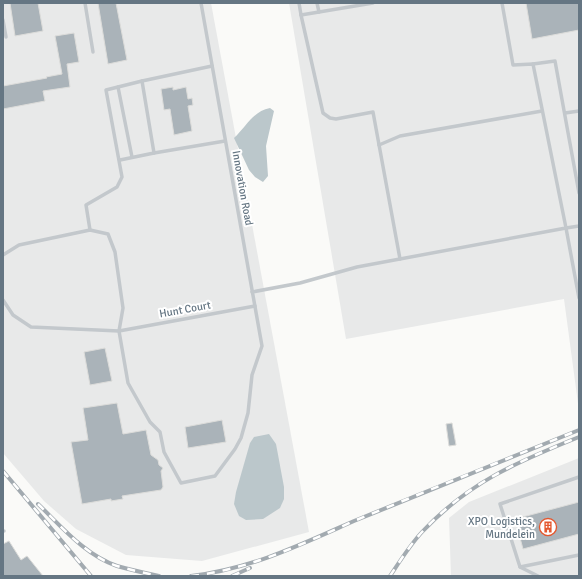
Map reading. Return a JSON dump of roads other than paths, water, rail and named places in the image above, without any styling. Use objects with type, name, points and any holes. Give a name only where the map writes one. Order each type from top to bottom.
[{"type":"lane","points":[[85,3],[93,52]]},
{"type":"lane","name":"Innovation Road","points":[[119,331],[128,383],[150,422],[160,432],[164,452],[181,483],[215,476],[235,449],[241,438],[248,413],[252,375],[262,346],[201,3]]},
{"type":"lane","points":[[299,3],[323,113],[330,118],[336,119],[373,112],[400,260]]},
{"type":"lane","points":[[317,3],[319,12]]},
{"type":"lane","points":[[301,15],[373,3]]},
{"type":"lane","points":[[502,3],[513,65],[556,61],[579,193]]},
{"type":"lane","points":[[3,20],[6,37]]},
{"type":"lane","points":[[533,64],[579,298]]},
{"type":"lane","points":[[90,230],[86,205],[117,187],[122,177],[106,90],[212,66]]},
{"type":"lane","points":[[142,81],[154,153]]},
{"type":"lane","points":[[118,87],[132,157]]},
{"type":"lane","points":[[379,145],[400,136],[542,111]]},
{"type":"lane","points":[[565,113],[579,111]]},
{"type":"lane","points":[[120,160],[225,140]]},
{"type":"lane","points":[[252,292],[300,283],[357,267],[579,226]]},
{"type":"lane","points":[[3,255],[19,245],[90,230],[108,234],[115,252],[124,308],[119,331]]},
{"type":"lane","name":"Hunt Court","points":[[3,300],[12,315],[31,327],[119,331],[255,306]]},
{"type":"lane","points":[[538,576],[520,567],[500,504],[579,477]]},
{"type":"lane","points":[[520,567],[579,555]]},
{"type":"railway","points":[[191,576],[234,568],[275,555],[382,509],[579,430]]},
{"type":"railway","points":[[390,576],[422,532],[458,500],[495,475],[514,465],[579,437]]},
{"type":"railway","points":[[3,471],[91,576]]},
{"type":"railway","points":[[38,504],[74,540],[105,561],[117,566],[159,576]]},
{"type":"railway","points":[[232,576],[250,568]]},
{"type":"place","name":"XPO Logistics, Mundelein","points":[[548,527]]}]
